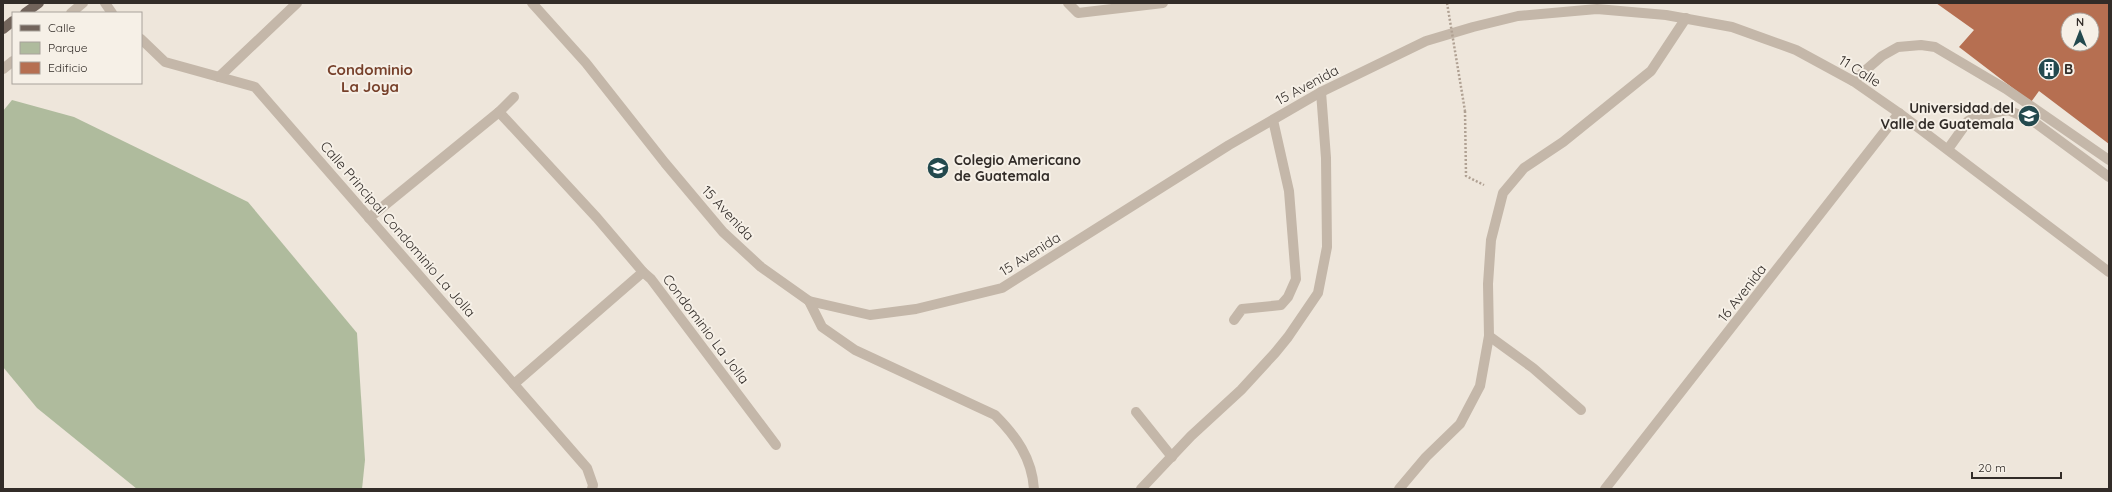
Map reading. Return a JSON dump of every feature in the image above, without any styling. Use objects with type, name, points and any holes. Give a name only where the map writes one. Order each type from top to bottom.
[{"type":"main road","points":[[26,12],[39,3]]},
{"type":"main road","points":[[3,29],[12,22]]},
{"type":"street","points":[[72,12],[83,3]]},
{"type":"street","points":[[105,3],[111,12]]},
{"type":"street","points":[[219,76],[297,3]]},
{"type":"street","name":"15 Avenida","points":[[532,3],[586,63],[665,163],[723,232],[760,267],[809,301],[870,316],[916,309],[1002,288],[1229,145],[1321,92],[1426,41],[1518,16],[1582,7],[1597,10]]},
{"type":"street","points":[[1068,3],[1078,13],[1163,3]]},
{"type":"street","name":"11 Calle","points":[[1597,10],[1628,7],[1732,27],[1796,50],[1854,81],[1948,149],[2109,272]]},
{"type":"street","points":[[1399,489],[1426,456],[1460,424],[1480,386],[1489,336],[1488,284],[1491,240],[1502,193],[1524,168],[1563,142],[1651,71],[1686,18]]},
{"type":"street","name":"Calle Principal Condominio La Jolla","points":[[142,40],[165,62],[255,87],[587,468],[593,485],[592,489]]},
{"type":"street","points":[[1854,81],[1882,56],[1898,47],[1921,45],[1935,47],[2006,89],[2109,160]]},
{"type":"street","points":[[3,69],[12,62]]},
{"type":"street","points":[[1141,489],[1172,456],[1241,390],[1275,353],[1318,293],[1327,247],[1326,158],[1321,92]]},
{"type":"street","points":[[369,218],[499,112],[514,97]]},
{"type":"street","points":[[1948,149],[1968,121],[1978,116],[2008,110],[2033,121],[2109,176]]},
{"type":"street","points":[[499,112],[598,218],[643,272]]},
{"type":"street","name":"16 Avenida","points":[[1605,489],[1899,113]]},
{"type":"street","points":[[1234,320],[1242,309],[1281,305],[1288,297],[1296,279],[1289,191],[1273,120]]},
{"type":"street","name":"Condominio La Jolla","points":[[514,384],[643,272],[651,279],[776,445]]},
{"type":"street","points":[[809,301],[822,327],[855,350],[995,415],[1009,429],[1021,445],[1030,463],[1034,489]]},
{"type":"street","points":[[1489,336],[1532,368],[1581,410]]},
{"type":"street","points":[[1136,412],[1172,456]]},
{"type":"path","points":[[1447,3],[1465,111],[1466,176],[1502,193]]},
{"type":"green space","points":[[12,100],[74,117],[248,202],[357,333],[365,460],[362,489],[137,489],[37,408],[3,367],[3,111]]},
{"type":"building","name":"B","points":[[1936,3],[2109,3],[2109,144],[2039,91],[2031,102],[1959,47],[1974,30]]},
{"type":"place","name":"B","points":[[2049,69]]},
{"type":"place","name":"Universidad del Valle de Guatemala","points":[[2029,116]]},
{"type":"place","name":"Colegio Americano de Guatemala","points":[[938,168]]},
{"type":"district","name":"Condominio La Joya","points":[[370,78]]}]
